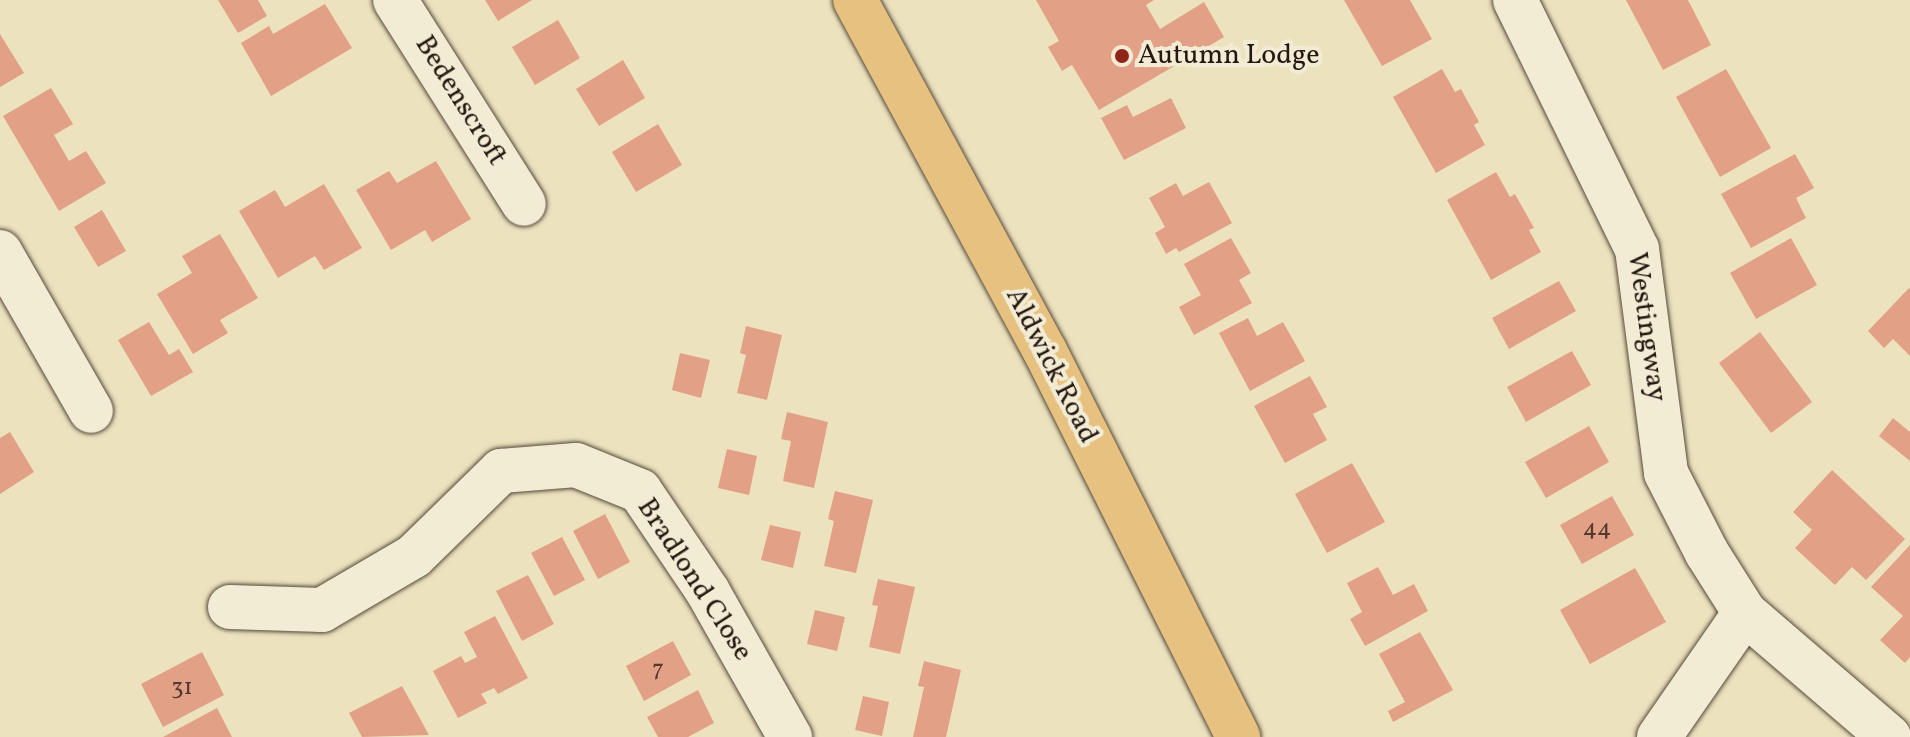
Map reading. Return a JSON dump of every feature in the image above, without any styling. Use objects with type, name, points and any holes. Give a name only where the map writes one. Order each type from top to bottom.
[{"type":"main road","name":"Aldwick Road","points":[[855,0],[1045,351],[1238,737]]},
{"type":"street","name":"Bedenscroft","points":[[395,0],[524,204]]},
{"type":"street","name":"Westingway","points":[[1515,0],[1637,249],[1666,473],[1707,553],[1745,613],[1895,727]]},
{"type":"street","points":[[0,252],[91,411]]},
{"type":"street","name":"Bradlond Close","points":[[230,607],[322,610],[414,556],[501,471],[576,465],[640,491],[708,592],[790,737]]},
{"type":"street","points":[[1659,737],[1745,613]]},
{"type":"building","points":[[218,0],[258,0],[267,16],[238,33]]},
{"type":"building","points":[[485,0],[532,0],[498,21]]},
{"type":"building","name":"Autumn Lodge","points":[[1036,0],[1154,0],[1146,5],[1160,29],[1204,2],[1224,37],[1099,110],[1072,65],[1062,71],[1048,47],[1059,41]]},
{"type":"building","points":[[1344,0],[1410,0],[1432,39],[1382,66]]},
{"type":"building","points":[[1626,0],[1688,0],[1711,45],[1663,70]]},
{"type":"building","points":[[325,4],[352,48],[271,96],[241,43],[269,26],[273,34]]},
{"type":"building","points":[[558,20],[580,58],[535,85],[512,47]]},
{"type":"building","points":[[0,34],[24,73],[0,87]]},
{"type":"building","points":[[623,60],[645,98],[599,126],[576,89]]},
{"type":"building","points":[[1442,69],[1455,92],[1461,89],[1479,122],[1474,125],[1485,145],[1436,173],[1393,97]]},
{"type":"building","points":[[1726,69],[1771,148],[1720,177],[1676,97]]},
{"type":"building","points":[[51,88],[73,124],[54,135],[69,161],[86,151],[106,183],[59,211],[3,116]]},
{"type":"building","points":[[1171,98],[1186,128],[1124,160],[1101,118],[1127,105],[1133,117]]},
{"type":"building","points":[[658,124],[682,165],[636,192],[612,152]]},
{"type":"building","points":[[1795,154],[1814,188],[1796,198],[1806,218],[1751,248],[1721,194]]},
{"type":"building","points":[[436,161],[471,219],[432,242],[425,230],[391,250],[356,190],[389,171],[397,183]]},
{"type":"building","points":[[1496,172],[1510,197],[1515,194],[1534,228],[1529,230],[1541,252],[1491,280],[1447,200]]},
{"type":"building","points":[[1209,182],[1232,223],[1179,252],[1176,248],[1166,254],[1155,233],[1165,227],[1149,198],[1176,183],[1183,196]]},
{"type":"building","points":[[324,184],[362,248],[324,270],[315,256],[278,278],[239,211],[275,190],[285,207]]},
{"type":"building","points":[[102,210],[126,251],[98,267],[74,227]]},
{"type":"building","points":[[220,234],[258,298],[220,320],[228,333],[193,354],[157,294],[192,273],[182,256]]},
{"type":"building","points":[[1231,238],[1251,273],[1239,280],[1252,303],[1194,335],[1179,307],[1201,295],[1184,264]]},
{"type":"building","points":[[1791,238],[1817,285],[1756,319],[1730,273]]},
{"type":"building","points":[[1559,281],[1576,311],[1509,349],[1492,318]]},
{"type":"building","points":[[1909,288],[1910,356],[1893,339],[1884,348],[1868,331]]},
{"type":"building","points":[[1248,318],[1257,336],[1283,322],[1305,361],[1250,391],[1219,333]]},
{"type":"building","points":[[149,322],[169,355],[179,349],[193,372],[151,396],[118,340]]},
{"type":"building","points":[[746,326],[782,335],[767,400],[737,393],[746,355],[740,353]]},
{"type":"building","points":[[1760,332],[1812,402],[1771,433],[1719,363]]},
{"type":"building","points":[[1572,351],[1591,385],[1526,422],[1507,387]]},
{"type":"building","points":[[680,353],[710,360],[701,398],[672,390]]},
{"type":"building","points":[[1310,376],[1327,407],[1313,414],[1327,440],[1285,463],[1254,406]]},
{"type":"building","points":[[787,412],[828,422],[814,488],[783,481],[791,441],[781,439]]},
{"type":"building","points":[[1893,418],[1910,432],[1910,461],[1879,436]]},
{"type":"building","points":[[1589,426],[1609,462],[1546,498],[1525,462]]},
{"type":"building","points":[[10,432],[34,472],[0,494],[0,438]]},
{"type":"building","points":[[727,449],[757,456],[749,495],[718,488]]},
{"type":"building","points":[[1352,463],[1385,522],[1327,553],[1295,494]]},
{"type":"building","points":[[1832,470],[1905,539],[1866,580],[1852,567],[1835,585],[1795,548],[1812,530],[1793,512]]},
{"type":"building","points":[[835,491],[873,500],[856,573],[824,566],[834,521],[828,519]]},
{"type":"building","points":[[1612,496],[1634,535],[1582,564],[1560,525]]},
{"type":"building","points":[[605,514],[630,562],[598,579],[573,531]]},
{"type":"building","points":[[770,525],[801,532],[793,568],[761,560]]},
{"type":"building","points":[[562,537],[585,580],[554,596],[531,553]]},
{"type":"building","points":[[1910,545],[1910,657],[1905,663],[1880,640],[1903,616],[1871,587]]},
{"type":"building","points":[[1378,567],[1393,595],[1414,584],[1428,611],[1365,646],[1350,619],[1362,612],[1347,583]]},
{"type":"building","points":[[1635,568],[1666,622],[1590,664],[1560,610]]},
{"type":"building","points":[[528,575],[554,624],[522,641],[496,591]]},
{"type":"building","points":[[878,579],[915,587],[900,654],[869,647],[878,606],[872,605]]},
{"type":"building","points":[[815,610],[845,617],[837,651],[807,644]]},
{"type":"building","points":[[495,616],[528,678],[498,694],[494,688],[481,694],[487,703],[458,718],[433,671],[461,656],[465,663],[477,657],[464,632]]},
{"type":"building","points":[[1420,632],[1453,690],[1393,722],[1388,711],[1405,702],[1379,654]]},
{"type":"building","points":[[673,641],[691,675],[644,701],[626,666]]},
{"type":"building","points":[[202,652],[224,695],[163,727],[141,684]]},
{"type":"building","points":[[924,661],[961,670],[946,737],[913,737],[924,687],[918,686]]},
{"type":"building","points":[[402,686],[429,735],[362,737],[349,713]]},
{"type":"building","points":[[698,690],[714,723],[688,737],[658,737],[647,717]]},
{"type":"building","points":[[863,696],[889,702],[882,736],[855,730]]},
{"type":"building","points":[[217,708],[232,737],[163,737]]},
{"type":"place","name":"Autumn Lodge","points":[[1122,56]]}]
